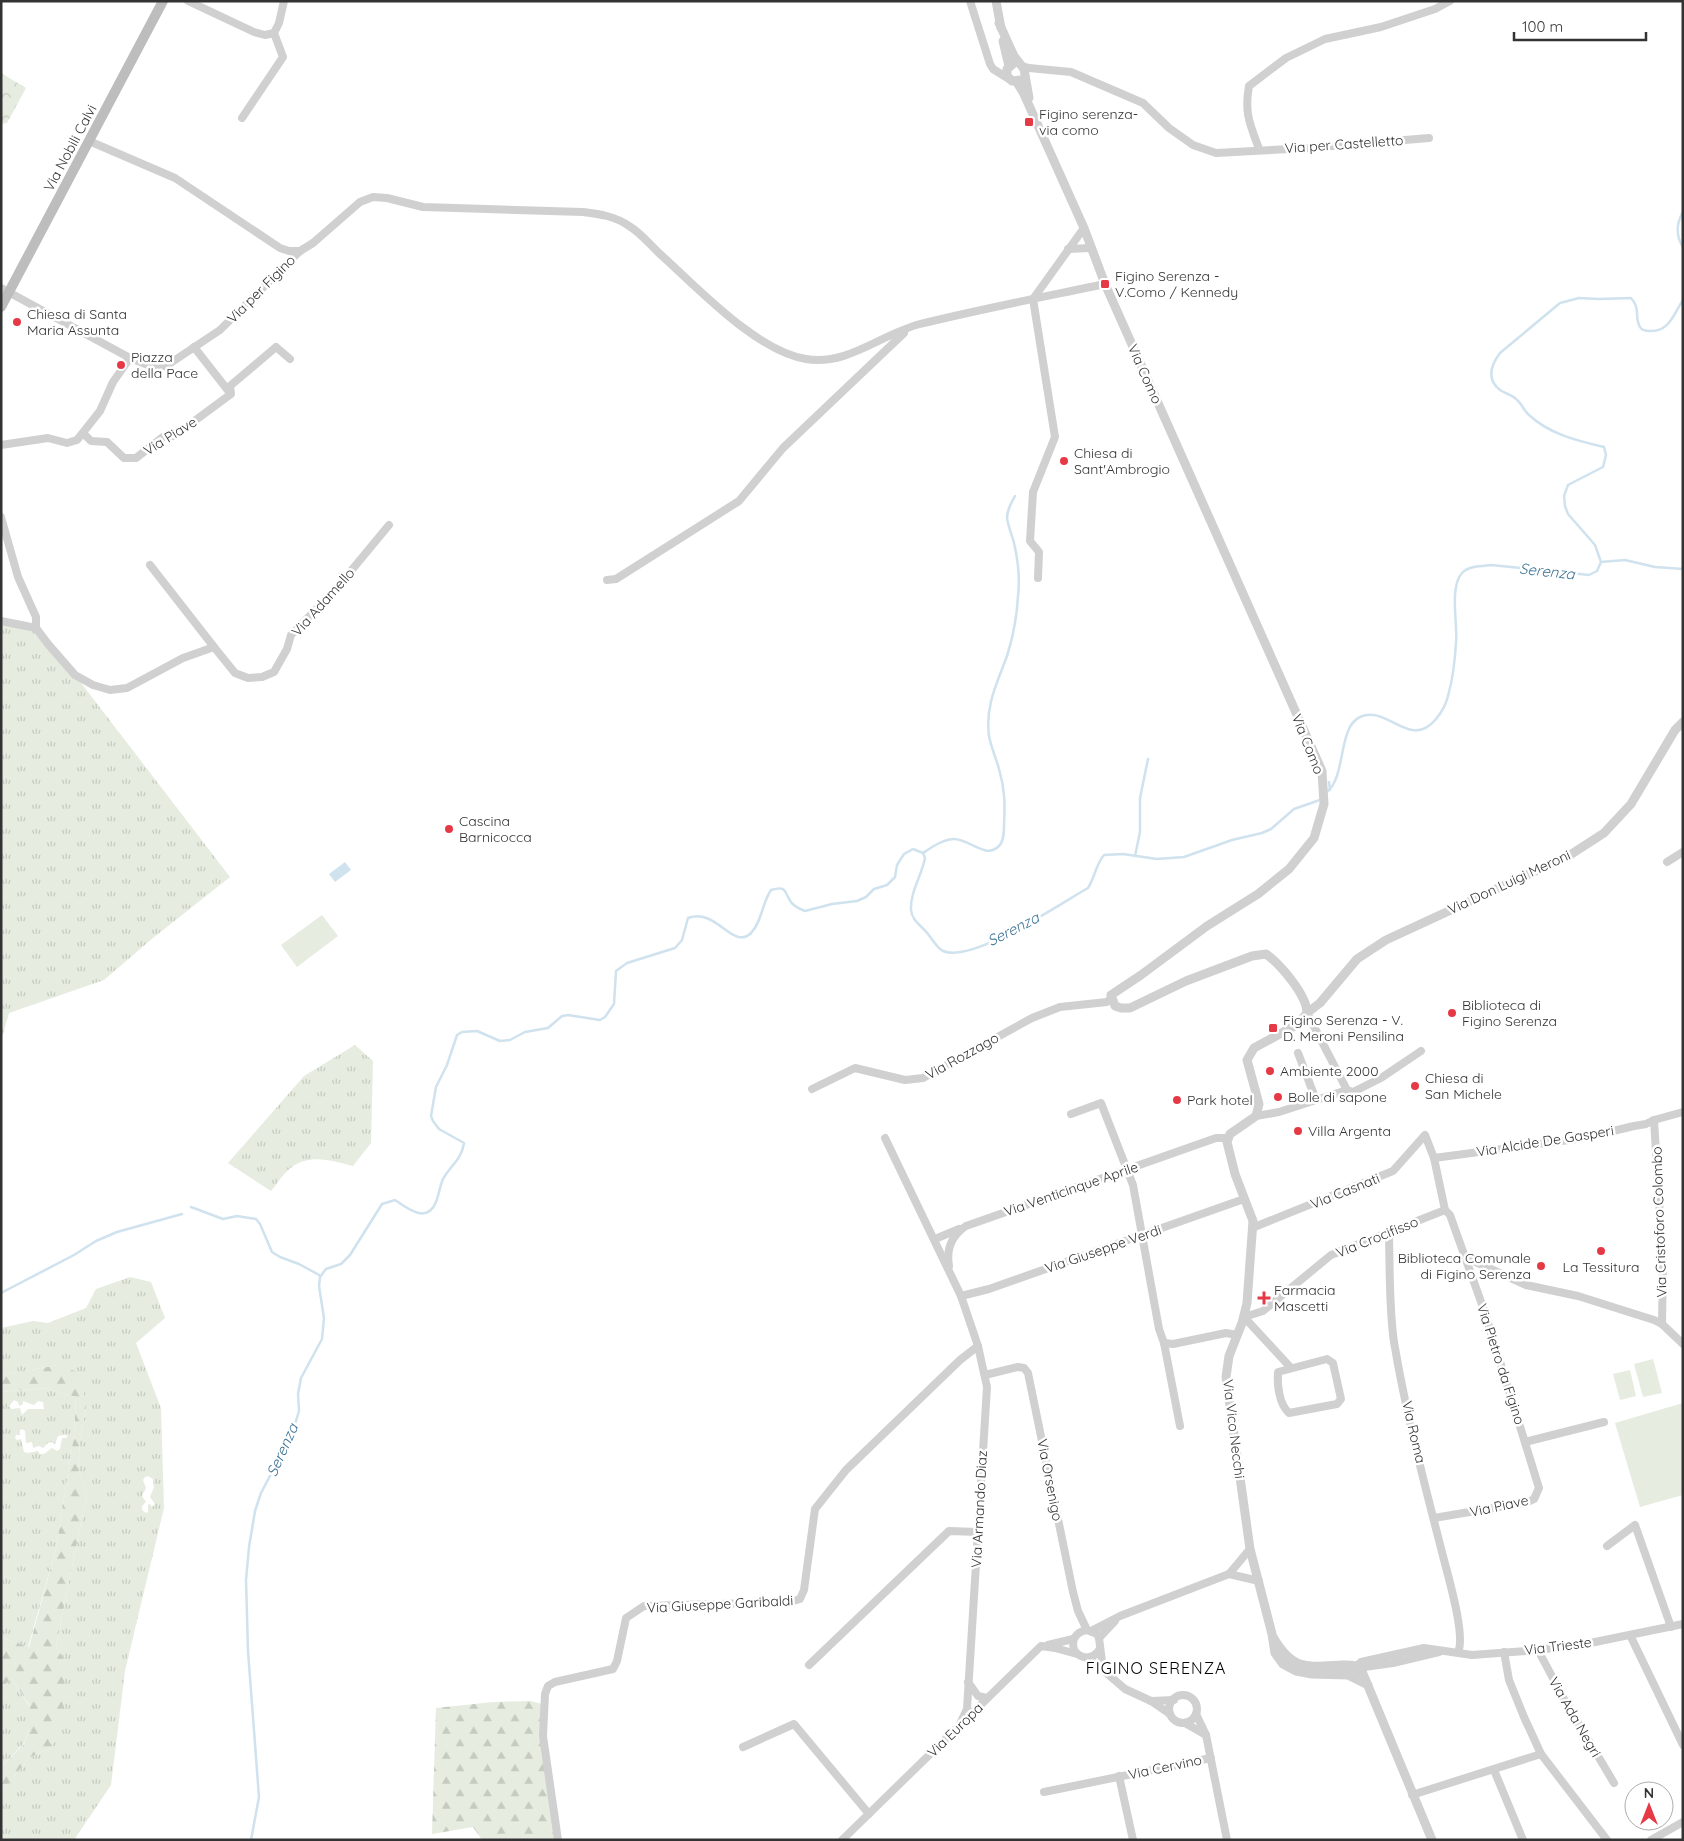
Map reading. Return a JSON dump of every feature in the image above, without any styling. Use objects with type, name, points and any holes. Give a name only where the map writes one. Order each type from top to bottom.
[{"type":"main road","name":"Via Nobili Calvi","points":[[1,307],[5,290],[89,141],[162,1]]},
{"type":"street","points":[[188,1],[254,32],[265,35],[274,33]]},
{"type":"street","points":[[242,118],[283,57],[274,33],[279,23],[284,1]]},
{"type":"street","points":[[970,1],[993,69],[1005,69],[1012,64],[1023,69],[1022,79],[1012,80]]},
{"type":"street","name":"Via Como","points":[[996,1],[1006,72],[1023,92],[1084,228],[1105,284],[1322,771],[1324,804],[1314,838],[1289,869],[1258,894],[1207,926],[1111,995],[1111,998]]},
{"type":"street","points":[[1259,149],[1249,122],[1246,104],[1249,86],[1286,58],[1325,38],[1380,28],[1450,1]]},
{"type":"street","name":"Via Como","points":[[999,23],[1023,69],[1030,110]]},
{"type":"street","name":"Via per Castelletto","points":[[1023,69],[1071,72],[1095,84],[1143,103],[1169,128],[1193,145],[1216,153],[1259,149],[1310,148],[1429,138]]},
{"type":"street","points":[[89,141],[175,178],[280,248],[289,251],[300,251]]},
{"type":"street","name":"Via per Figino","points":[[5,290],[130,358],[153,367],[166,366],[220,330],[300,251],[313,243],[360,202],[373,197],[387,198],[423,207],[583,212],[609,216],[630,226],[732,320],[789,355],[805,359],[831,360],[848,356],[908,329]]},
{"type":"street","points":[[1038,578],[1039,552],[1030,541],[1033,492],[1055,437],[1033,299],[1084,228]]},
{"type":"street","points":[[1068,249],[1091,248]]},
{"type":"street","points":[[607,580],[616,579],[739,501],[783,448],[908,329],[918,325],[1105,284]]},
{"type":"street","points":[[194,347],[231,394]]},
{"type":"street","name":"Via Piave","points":[[83,433],[91,441],[107,442],[124,458],[136,458],[163,437],[174,436],[231,394],[230,386],[276,347],[290,359]]},
{"type":"street","points":[[1,445],[48,438],[67,444],[77,440],[100,411],[113,382],[130,358]]},
{"type":"street","points":[[1,517],[18,577],[36,617],[36,628],[75,676],[93,685],[110,690],[128,688],[183,658],[214,647],[150,565]]},
{"type":"street","name":"Via Adamello","points":[[214,647],[235,673],[248,678],[262,677],[274,672],[287,649],[291,635],[336,589],[389,525]]},
{"type":"street","points":[[1,621],[36,628]]},
{"type":"street","name":"Via Don Luigi Meroni","points":[[1256,1116],[1259,1104],[1247,1064],[1248,1056],[1254,1048],[1298,1024],[1307,1012],[1320,1004],[1357,959],[1386,940],[1570,855],[1604,833],[1631,804],[1676,730],[1683,722]]},
{"type":"street","points":[[1667,862],[1683,852]]},
{"type":"street","points":[[1111,998],[1115,1006],[1130,1008],[1186,981],[1252,956],[1266,954],[1273,959],[1303,996],[1307,1012],[1347,1090]]},
{"type":"street","name":"Via Rozzago","points":[[812,1089],[855,1068],[905,1080],[923,1078],[1032,1018],[1060,1008],[1106,1002],[1111,998]]},
{"type":"street","points":[[1228,1138],[1233,1132],[1256,1116],[1279,1112],[1347,1090],[1353,1092],[1381,1078],[1421,1050]]},
{"type":"street","points":[[1298,1053],[1316,1100]]},
{"type":"street","points":[[1071,1114],[1101,1104],[1127,1169],[1132,1185],[1159,1329],[1164,1343],[1180,1426]]},
{"type":"street","name":"Via Alcide De Gasperi","points":[[1434,1158],[1584,1138],[1646,1124],[1683,1112]]},
{"type":"street","name":"Via Cristoforo Colombo","points":[[1654,1120],[1662,1264],[1662,1324]]},
{"type":"street","name":"Via Casnati","points":[[1252,1228],[1394,1171],[1425,1135],[1434,1158]]},
{"type":"street","name":"Via Armando Diaz","points":[[885,1138],[961,1296],[978,1346],[985,1375],[986,1387],[967,1709],[960,1724]]},
{"type":"street","name":"Via Venticinque Aprile","points":[[934,1239],[1216,1138],[1228,1138]]},
{"type":"street","name":"Via Vico Necchi","points":[[1228,1138],[1227,1146],[1253,1221],[1247,1303],[1244,1317],[1227,1363],[1226,1377],[1250,1549],[1272,1634],[1274,1653],[1289,1668],[1305,1674],[1348,1675],[1365,1683]]},
{"type":"street","points":[[1434,1158],[1446,1210]]},
{"type":"street","name":"Via Giuseppe Verdi","points":[[961,1296],[989,1289],[1244,1199]]},
{"type":"street","name":"Via Crocifisso","points":[[1244,1317],[1263,1311],[1331,1256],[1446,1210]]},
{"type":"street","name":"Via Pietro da Figino","points":[[1446,1210],[1450,1215],[1486,1313],[1525,1442]]},
{"type":"street","points":[[950,1273],[948,1260],[952,1239],[957,1232],[966,1226]]},
{"type":"street","name":"Via Roma","points":[[1392,1231],[1389,1236],[1390,1302],[1394,1342],[1460,1630],[1460,1643],[1451,1652]]},
{"type":"street","points":[[1466,1258],[1526,1285],[1594,1300],[1662,1324],[1683,1344]]},
{"type":"street","points":[[1244,1317],[1291,1368]]},
{"type":"street","points":[[1164,1343],[1172,1344],[1226,1333],[1237,1335]]},
{"type":"street","name":"Via Giuseppe Garibaldi","points":[[558,1840],[543,1736],[545,1694],[548,1686],[555,1682],[613,1669],[617,1661],[626,1618],[644,1606],[790,1602],[800,1600],[804,1590],[815,1509],[846,1470],[960,1360],[978,1346]]},
{"type":"street","points":[[1327,1359],[1333,1363],[1342,1399],[1337,1404],[1288,1413],[1284,1408],[1277,1381],[1278,1372],[1291,1368],[1327,1359]]},
{"type":"street","name":"Via Orsenigo","points":[[985,1375],[1018,1367],[1024,1368],[1030,1380],[1078,1611],[1089,1630]]},
{"type":"street","points":[[1525,1442],[1604,1422]]},
{"type":"street","name":"Via Piave","points":[[1434,1518],[1516,1504],[1534,1499],[1539,1488],[1525,1442]]},
{"type":"street","points":[[1607,1546],[1635,1525],[1671,1627]]},
{"type":"street","points":[[809,1665],[949,1531],[978,1532]]},
{"type":"street","points":[[1042,1646],[1075,1637],[1120,1616],[1229,1574],[1250,1549]]},
{"type":"street","points":[[1229,1574],[1259,1581]]},
{"type":"street","points":[[1077,1654],[1072,1644],[1075,1637],[1078,1611]]},
{"type":"street","points":[[1099,1638],[1120,1616]]},
{"type":"street","name":"Via Trieste","points":[[1358,1668],[1451,1652],[1472,1655],[1538,1650],[1590,1643],[1683,1624]]},
{"type":"street","points":[[1089,1630],[1099,1638],[1103,1670]]},
{"type":"street","name":"Via Vico Necchi","points":[[1272,1634],[1284,1654],[1299,1664],[1358,1668]]},
{"type":"street","points":[[1630,1635],[1683,1745]]},
{"type":"street","points":[[1042,1646],[1087,1658],[1100,1648]]},
{"type":"street","name":"Via Europa","points":[[842,1840],[1042,1646]]},
{"type":"street","name":"Via Ada Negri","points":[[1538,1650],[1564,1699],[1614,1783]]},
{"type":"street","points":[[1504,1652],[1510,1680],[1541,1754],[1607,1840]]},
{"type":"street","name":"Via Cervino","points":[[1087,1658],[1126,1689],[1151,1701],[1174,1719],[1185,1723],[1206,1736]]},
{"type":"street","points":[[1358,1668],[1432,1840]]},
{"type":"street","name":"Via Vico Necchi","points":[[1324,1674],[1334,1670],[1358,1668]]},
{"type":"street","points":[[968,1682],[978,1696],[987,1698]]},
{"type":"street","name":"Via Cervino","points":[[1151,1701],[1174,1700],[1183,1696],[1192,1698],[1197,1706],[1196,1714],[1206,1736],[1227,1840]]},
{"type":"street","points":[[1170,1714],[1171,1704],[1174,1700]]},
{"type":"street","points":[[1185,1723],[1193,1719],[1196,1714]]},
{"type":"street","points":[[743,1747],[794,1724],[868,1814]]},
{"type":"street","points":[[1412,1795],[1541,1754]]},
{"type":"street","name":"Via Cervino","points":[[1044,1792],[1211,1758]]},
{"type":"street","points":[[1494,1770],[1523,1840]]},
{"type":"street","name":"Via Cervino","points":[[1119,1776],[1133,1840]]},
{"type":"street","points":[[1651,1840],[1683,1822]]},
{"type":"green space","points":[[1,73],[26,88],[7,123],[1,124]]},
{"type":"green space","points":[[1,623],[38,631],[75,675],[230,877],[153,938],[104,980],[9,1013],[1,1041]]},
{"type":"green space","points":[[322,915],[338,936],[297,967],[281,945]]},
{"type":"green space","points":[[355,1045],[373,1061],[371,1143],[353,1166],[322,1159],[306,1160],[289,1169],[271,1191],[228,1163],[304,1076]]},
{"type":"green space","points":[[130,1277],[151,1282],[165,1318],[136,1343],[161,1408],[164,1508],[125,1671],[111,1785],[74,1840],[1,1840],[1,1792],[29,1758],[50,1748],[66,1662],[56,1646],[87,1493],[78,1470],[80,1440],[87,1403],[59,1365],[1,1375],[1,1328],[33,1321],[48,1323],[86,1308],[96,1289]],"holes":[[[148,1476],[153,1479],[154,1487],[150,1497],[155,1504],[152,1507],[150,1504],[148,1505],[148,1512],[146,1513],[142,1510],[142,1506],[146,1502],[142,1496],[146,1488],[143,1480]]]},
{"type":"green space","points":[[1653,1359],[1662,1393],[1643,1397],[1634,1364]]},
{"type":"green space","points":[[59,1365],[77,1372],[87,1403],[80,1440],[78,1470],[87,1493],[56,1646],[66,1662],[62,1720],[50,1748],[29,1758],[1,1792],[1,1767],[24,1744],[30,1729],[30,1706],[12,1679],[1,1687],[1,1637],[29,1647],[56,1549],[74,1435],[76,1397],[45,1388],[1,1392],[1,1375]]},
{"type":"green space","points":[[1630,1370],[1636,1396],[1620,1400],[1613,1374]]},
{"type":"green space","points":[[45,1388],[76,1397],[74,1435],[56,1549],[28,1647],[1,1637],[1,1392]],"holes":[[[14,1400],[18,1402],[19,1406],[23,1404],[23,1401],[34,1405],[38,1401],[43,1402],[44,1409],[28,1409],[22,1415],[20,1408],[11,1409],[9,1406]],[[20,1430],[25,1431],[26,1443],[32,1442],[33,1448],[39,1446],[43,1448],[51,1442],[55,1444],[58,1436],[68,1436],[62,1438],[60,1449],[57,1451],[52,1448],[44,1454],[40,1454],[38,1451],[28,1453],[24,1452],[21,1439],[17,1440],[15,1438],[16,1435],[20,1435]]]},
{"type":"green space","points":[[1683,1403],[1683,1495],[1640,1507],[1615,1423]]},
{"type":"green space","points":[[12,1679],[30,1707],[30,1729],[24,1743],[1,1767],[1,1687]]},
{"type":"green space","points":[[531,1701],[545,1705],[543,1736],[558,1840],[482,1840],[473,1827],[432,1834],[436,1708],[493,1702]]},
{"type":"water","points":[[345,862],[351,870],[335,882],[329,874]]},
{"type":"waterway","points":[[1683,212],[1678,230],[1679,239],[1683,247]]},
{"type":"waterway","name":"Serenza","points":[[1328,791],[1334,784],[1338,774],[1348,731],[1353,722],[1360,717],[1380,716],[1408,729],[1417,730],[1426,728],[1441,713],[1452,680],[1456,635],[1455,597],[1458,579],[1462,573],[1475,567],[1491,565],[1589,575],[1597,571],[1601,562],[1595,545],[1568,514],[1564,496],[1568,485],[1603,467],[1606,455],[1604,447],[1555,432],[1537,422],[1515,398],[1500,390],[1491,377],[1492,367],[1500,353],[1560,303],[1579,298],[1631,298],[1637,309],[1637,320],[1640,327],[1643,330],[1650,331],[1667,325],[1683,300]]},
{"type":"waterway","points":[[923,853],[941,842],[953,839],[983,850],[994,850],[1001,844],[1003,839],[1003,790],[988,725],[990,705],[1007,656],[1017,611],[1018,563],[1007,518],[1008,509],[1015,496]]},
{"type":"waterway","points":[[1601,562],[1625,560],[1655,567],[1683,569]]},
{"type":"waterway","points":[[1135,856],[1140,832],[1140,798],[1148,759]]},
{"type":"waterway","name":"Serenza","points":[[1329,782],[1330,790]]},
{"type":"waterway","name":"Serenza","points":[[251,1840],[259,1797],[248,1651],[246,1580],[255,1511],[261,1493],[296,1421],[299,1411],[298,1394],[301,1378],[322,1339],[324,1318],[319,1286],[320,1277],[326,1269],[341,1264],[350,1255],[382,1204],[395,1200],[417,1213],[428,1212],[432,1209],[443,1179],[461,1154],[464,1143],[439,1129],[431,1116],[436,1087],[447,1065],[457,1035],[462,1032],[477,1031],[500,1041],[510,1040],[525,1032],[548,1028],[562,1016],[568,1015],[600,1020],[605,1017],[614,1004],[616,971],[627,963],[675,948],[682,940],[688,918],[698,916],[707,918],[738,937],[744,937],[755,929],[771,890],[783,889],[791,902],[797,908],[805,911],[832,904],[857,901],[866,897],[874,889],[887,885],[895,877],[897,865],[904,854],[913,849],[923,853],[925,858],[912,897],[912,914],[941,950],[956,953],[995,941],[1088,888],[1104,855],[1123,854],[1157,859],[1184,857],[1232,840],[1262,833],[1271,829],[1294,809],[1321,799]]},
{"type":"waterway","points":[[191,1207],[223,1219],[237,1216],[256,1219],[272,1252],[321,1276]]},
{"type":"waterway","points":[[1,1293],[74,1255],[96,1241],[117,1232],[182,1214]]},
{"type":"place","name":"Figino serenza- via como","points":[[1029,122]]},
{"type":"place","name":"Figino Serenza - V.Como / Kennedy","points":[[1105,284]]},
{"type":"place","name":"Chiesa di Santa Maria Assunta","points":[[17,322]]},
{"type":"place","name":"Piazza della Pace","points":[[121,365]]},
{"type":"place","name":"Chiesa di Sant'Ambrogio","points":[[1064,461]]},
{"type":"place","name":"Cascina Barnicocca","points":[[449,829]]},
{"type":"place","name":"Biblioteca di Figino Serenza","points":[[1452,1013]]},
{"type":"place","name":"Figino Serenza - V. D. Meroni Pensilina","points":[[1273,1028]]},
{"type":"place","name":"Ambiente 2000","points":[[1270,1071]]},
{"type":"place","name":"Chiesa di San Michele","points":[[1415,1086]]},
{"type":"place","name":"Bolle di sapone","points":[[1278,1097]]},
{"type":"place","name":"Park hotel","points":[[1177,1100]]},
{"type":"place","name":"Villa Argenta","points":[[1298,1131]]},
{"type":"place","name":"La Tessitura","points":[[1601,1251]]},
{"type":"place","name":"Biblioteca Comunale di Figino Serenza","points":[[1541,1266]]},
{"type":"place","name":"Farmacia Mascetti","points":[[1264,1298]]},
{"type":"district","name":"FIGINO SERENZA","points":[[1156,1668]]}]
